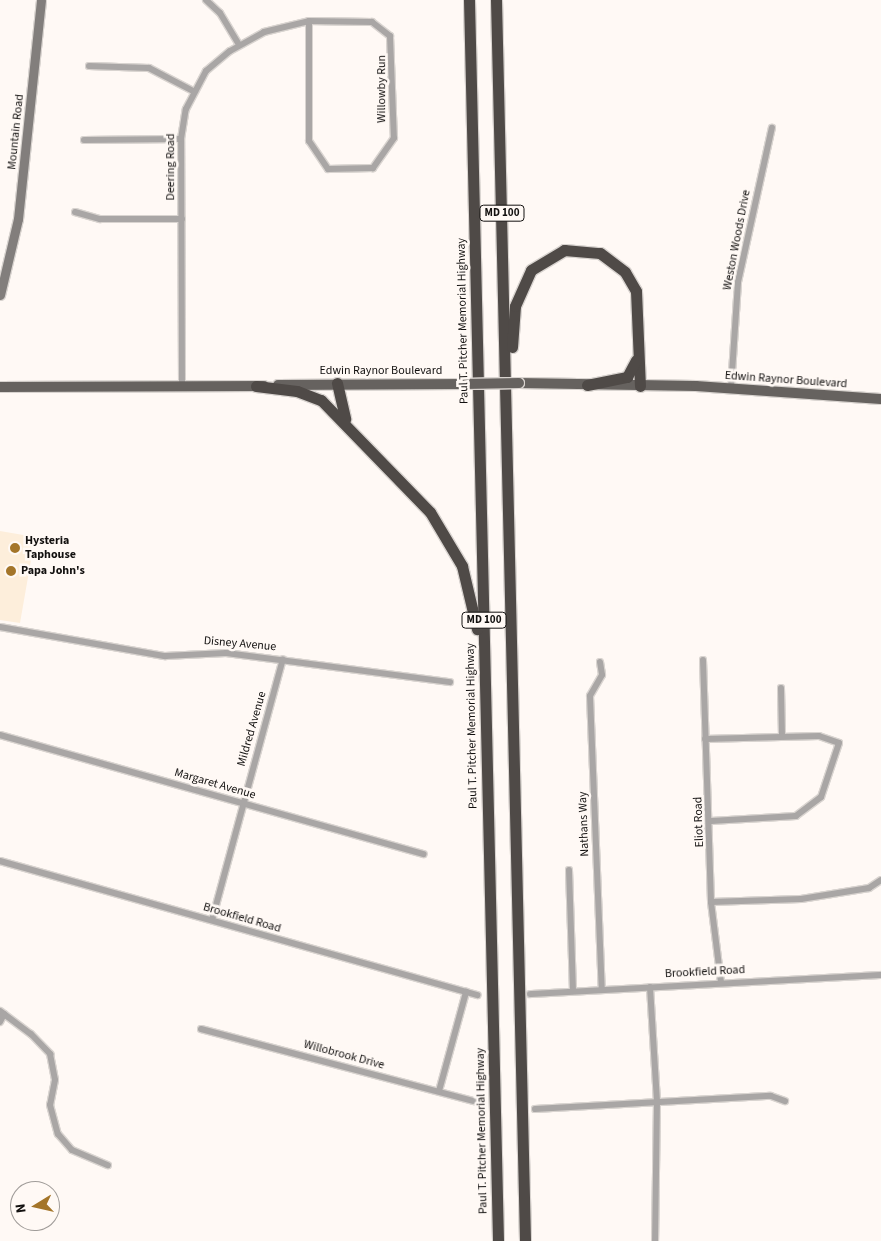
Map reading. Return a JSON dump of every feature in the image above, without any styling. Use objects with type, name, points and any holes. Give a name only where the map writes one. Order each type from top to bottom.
[{"type":"highway","name":"Paul T. Pitcher Memorial Highway","points":[[469,0],[498,1241]]},
{"type":"highway","name":"MD 100","points":[[496,0],[525,1241]]},
{"type":"highway","points":[[507,427],[519,293],[532,270],[552,254],[589,250],[609,258],[626,272],[638,304],[635,366],[627,377],[587,386]]},
{"type":"highway","points":[[637,346],[640,386]]},
{"type":"highway","points":[[337,383],[348,426]]},
{"type":"highway","points":[[256,386],[312,395],[348,426],[444,531],[468,582],[479,646],[489,853]]},
{"type":"main road","name":"Mountain Road","points":[[0,295],[20,210],[41,0]]},
{"type":"main road","name":"Edwin Raynor Boulevard","points":[[0,387],[519,383],[731,388],[881,399]]},
{"type":"street","points":[[206,0],[220,13],[239,45]]},
{"type":"street","name":"Deering Road","points":[[182,385],[181,139],[193,91],[213,64],[239,45],[270,30],[309,21]]},
{"type":"street","name":"Willowby Run","points":[[309,21],[372,22],[390,36],[394,138],[373,168],[328,169],[309,140],[309,21]]},
{"type":"street","points":[[89,66],[149,68],[193,91]]},
{"type":"street","name":"Weston Woods Drive","points":[[731,388],[738,282],[772,128]]},
{"type":"street","points":[[84,140],[181,139]]},
{"type":"street","points":[[75,212],[100,219],[182,219]]},
{"type":"street","name":"Disney Avenue","points":[[0,627],[165,656],[201,651],[283,659],[450,682]]},
{"type":"street","name":"Mildred Avenue","points":[[212,920],[283,659]]},
{"type":"street","name":"Eliot Road","points":[[703,660],[705,738],[711,821],[711,902],[721,982]]},
{"type":"street","name":"Nathans Way","points":[[600,662],[602,675],[590,696],[602,990]]},
{"type":"street","points":[[781,688],[782,734]]},
{"type":"street","points":[[705,738],[782,734],[819,736],[839,743],[820,797],[796,816],[711,821]]},
{"type":"street","name":"Margaret Avenue","points":[[0,735],[424,854]]},
{"type":"street","name":"Brookfield Road","points":[[0,861],[478,995]]},
{"type":"street","points":[[569,870],[573,991]]},
{"type":"street","points":[[711,902],[801,899],[869,888],[881,880]]},
{"type":"street","name":"Brookfield Road","points":[[530,994],[721,982],[881,975]]},
{"type":"street","points":[[650,987],[657,1101],[655,1241]]},
{"type":"street","points":[[439,1092],[466,992]]},
{"type":"street","points":[[0,1022],[2,1013],[50,1054],[56,1080],[50,1105],[58,1134],[72,1150],[108,1165]]},
{"type":"street","name":"Willobrook Drive","points":[[201,1029],[481,1103]]},
{"type":"street","points":[[535,1109],[771,1096],[784,1101]]},
{"type":"shaded area","points":[[0,531],[35,537],[20,623],[0,620]]},
{"type":"place","name":"Hysteria Taphouse","points":[[15,548]]},
{"type":"place","name":"Papa John's","points":[[11,571]]}]
